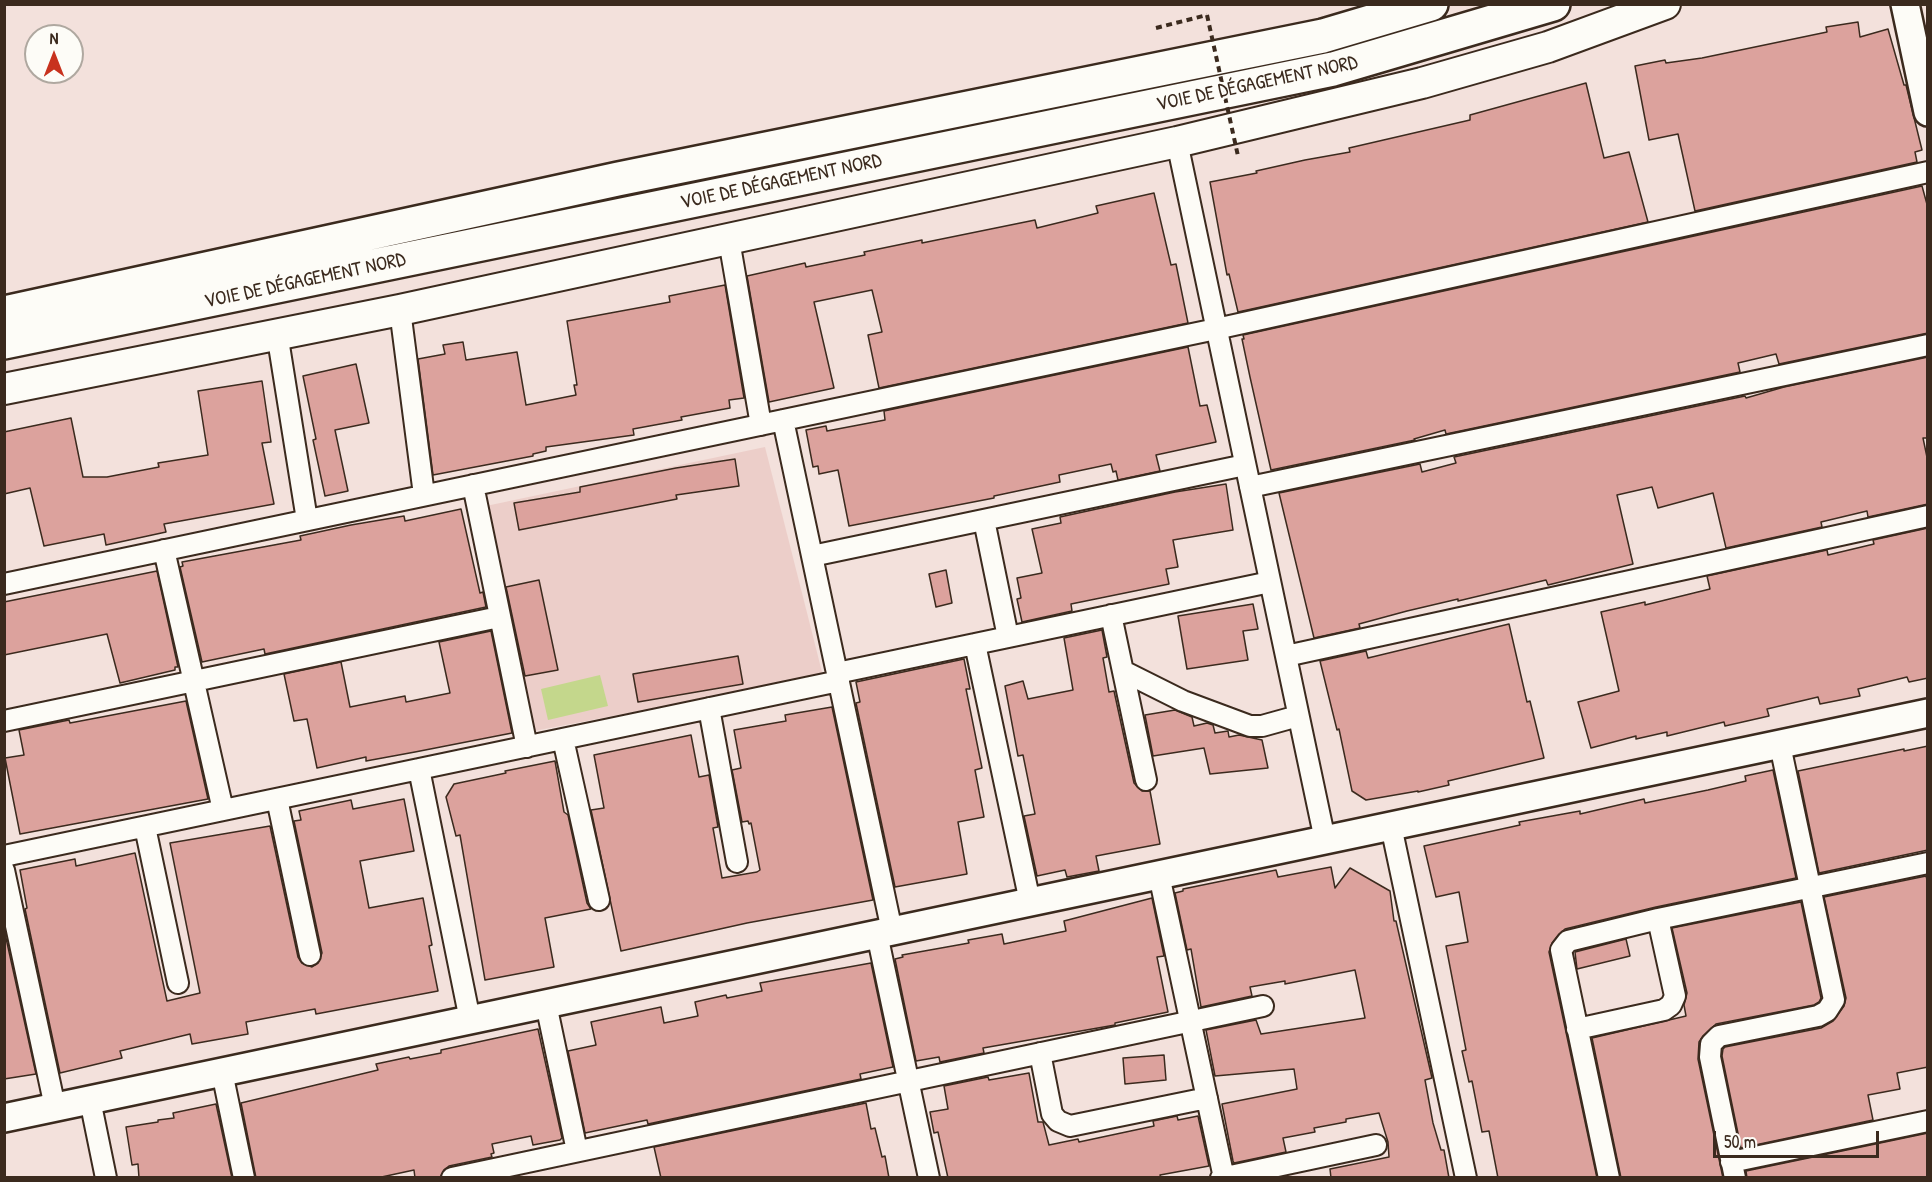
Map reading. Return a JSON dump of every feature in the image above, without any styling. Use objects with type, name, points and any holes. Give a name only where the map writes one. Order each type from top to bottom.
[{"type":"highway","name":"VOIE DE DÉGAGEMENT NORD","points":[[4,313],[618,179],[1323,36],[1431,4]]},
{"type":"highway","name":"VOIE DE DÉGAGEMENT NORD","points":[[4,342],[1333,69],[1553,4]]},
{"type":"main road","points":[[4,389],[400,310],[1177,142],[1422,83],[1548,47],[1665,4]]},
{"type":"street","points":[[1905,4],[1922,59],[1928,112]]},
{"type":"street","points":[[1177,142],[1325,840]]},
{"type":"street","points":[[4,584],[1216,329],[1928,172]]},
{"type":"street","points":[[729,240],[760,425]]},
{"type":"street","points":[[400,310],[424,495]]},
{"type":"street","points":[[277,333],[307,520]]},
{"type":"street","points":[[1250,487],[1928,345]]},
{"type":"street","points":[[783,420],[838,677],[909,1081],[929,1178]]},
{"type":"street","points":[[812,556],[1245,465]]},
{"type":"street","points":[[473,485],[527,747]]},
{"type":"street","points":[[1286,656],[1928,516]]},
{"type":"street","points":[[984,520],[1008,637]]},
{"type":"street","points":[[164,550],[223,810]]},
{"type":"street","points":[[4,856],[709,708],[975,644],[1270,582]]},
{"type":"street","points":[[1111,615],[1146,780]]},
{"type":"street","points":[[4,721],[499,617]]},
{"type":"street","points":[[975,644],[1030,902]]},
{"type":"street","points":[[1123,671],[1183,700],[1250,726],[1262,726],[1298,716]]},
{"type":"street","points":[[709,708],[737,862]]},
{"type":"street","points":[[4,1118],[1928,713]]},
{"type":"street","points":[[563,739],[599,900]]},
{"type":"street","points":[[1780,745],[1834,1000],[1827,1011],[1818,1016],[1719,1036],[1711,1044],[1710,1057],[1733,1170],[1928,1121]]},
{"type":"street","points":[[419,769],[470,1020]]},
{"type":"street","points":[[277,799],[310,955]]},
{"type":"street","points":[[1391,826],[1466,1178]]},
{"type":"street","points":[[145,827],[178,983]]},
{"type":"street","points":[[1609,1178],[1560,950],[1568,941],[1658,919],[1928,863]]},
{"type":"street","points":[[4,870],[55,1107]]},
{"type":"street","points":[[1159,875],[1223,1177],[1376,1145]]},
{"type":"street","points":[[1577,1029],[1664,1010],[1671,1005],[1675,996],[1658,919]]},
{"type":"street","points":[[546,1004],[577,1151]]},
{"type":"street","points":[[452,1178],[510,1172],[577,1151],[1263,1006]]},
{"type":"street","points":[[1040,1053],[1052,1114],[1058,1121],[1070,1126],[1207,1098]]},
{"type":"street","points":[[222,1072],[244,1178]]},
{"type":"street","points":[[90,1100],[106,1178]]},
{"type":"path","points":[[1156,28],[1207,15],[1238,156]]},
{"type":"shaded area","points":[[765,447],[823,676],[534,731],[486,506]]},
{"type":"green space","points":[[600,675],[608,706],[548,720],[541,689]]},
{"type":"building","points":[[1858,22],[1860,37],[1888,29],[1904,85],[1906,85],[1922,150],[1915,152],[1917,162],[1695,211],[1678,134],[1649,140],[1635,66],[1665,60],[1666,63],[1702,58],[1827,32],[1826,27]]},
{"type":"building","points":[[1586,83],[1604,158],[1629,152],[1648,222],[1238,312],[1229,274],[1227,275],[1210,182],[1350,152],[1349,148],[1470,120],[1470,115]]},
{"type":"building","points":[[1922,186],[1928,208],[1928,333],[1779,364],[1776,354],[1738,363],[1740,372],[1446,434],[1445,430],[1415,440],[1271,470],[1243,335]]},
{"type":"building","points":[[1154,193],[1171,265],[1176,264],[1188,323],[879,388],[868,335],[882,332],[872,290],[814,302],[834,388],[769,402],[747,276],[805,263],[806,267],[922,240],[922,243],[1035,220],[1037,228],[1098,213],[1096,206]]},
{"type":"building","points":[[725,285],[744,398],[729,400],[730,408],[633,429],[634,435],[546,447],[546,451],[533,454],[533,456],[433,475],[418,359],[445,354],[443,345],[463,342],[466,360],[517,352],[526,405],[576,395],[574,385],[577,385],[567,321],[670,302],[669,296]]},
{"type":"building","points":[[1188,347],[1200,406],[1207,405],[1216,442],[1156,455],[1160,471],[1118,480],[1111,464],[1059,475],[1060,482],[994,496],[994,498],[849,526],[838,470],[819,474],[818,466],[813,467],[806,430],[826,426],[827,431],[885,420],[884,411]]},
{"type":"building","points":[[1928,357],[1928,438],[1923,438],[1928,462],[1928,504],[1868,517],[1867,511],[1821,522],[1822,527],[1726,548],[1713,493],[1658,508],[1652,487],[1617,495],[1633,564],[1548,585],[1546,580],[1458,601],[1458,599],[1359,624],[1360,628],[1314,638],[1279,493],[1420,464],[1422,472],[1456,463],[1454,457],[1745,396],[1746,398],[1784,387]]},
{"type":"building","points":[[356,364],[369,423],[335,430],[348,491],[325,496],[303,376]]},
{"type":"building","points":[[262,381],[271,442],[262,443],[274,504],[164,524],[166,532],[106,545],[104,534],[44,546],[30,488],[4,494],[4,432],[71,418],[83,477],[107,477],[159,467],[158,463],[208,455],[198,391]]},
{"type":"building","points":[[735,459],[739,486],[676,495],[677,499],[519,530],[514,503],[580,492],[580,487]]},
{"type":"building","points":[[1226,484],[1233,530],[1173,540],[1178,567],[1166,569],[1169,584],[1071,604],[1072,611],[1022,622],[1017,599],[1021,598],[1017,578],[1042,573],[1032,529],[1061,523],[1060,517],[1175,492]]},
{"type":"building","points":[[461,509],[480,593],[483,592],[486,607],[265,654],[264,649],[202,662],[180,567],[183,566],[182,562],[301,540],[300,536],[351,525],[404,516],[405,521]]},
{"type":"building","points":[[1928,528],[1928,678],[1909,682],[1907,677],[1858,689],[1860,696],[1820,704],[1818,697],[1767,709],[1769,716],[1725,726],[1724,722],[1667,736],[1667,732],[1636,739],[1636,736],[1591,748],[1578,702],[1619,691],[1601,612],[1645,602],[1645,605],[1710,589],[1707,576],[1827,550],[1828,555],[1874,544],[1873,540]]},
{"type":"building","points":[[946,570],[952,603],[936,607],[929,574]]},
{"type":"building","points":[[157,571],[178,667],[175,667],[175,670],[120,683],[107,634],[4,655],[4,602]]},
{"type":"building","points":[[539,580],[558,670],[525,676],[506,587]]},
{"type":"building","points":[[1253,604],[1258,629],[1243,631],[1248,660],[1187,669],[1178,616]]},
{"type":"building","points":[[1509,624],[1527,702],[1530,701],[1544,758],[1448,781],[1449,785],[1418,792],[1366,800],[1352,791],[1339,729],[1337,730],[1320,661],[1366,651],[1368,658]]},
{"type":"building","points":[[1102,630],[1107,657],[1103,658],[1109,692],[1114,691],[1134,783],[1142,791],[1150,791],[1160,844],[1096,856],[1099,871],[1067,877],[1065,870],[1037,876],[1024,816],[1035,814],[1023,755],[1018,756],[1005,686],[1023,681],[1028,699],[1073,690],[1064,638]]},
{"type":"building","points":[[491,631],[512,733],[366,761],[366,757],[317,768],[307,719],[294,721],[284,674],[341,662],[350,707],[405,696],[406,702],[450,693],[439,642]]},
{"type":"building","points":[[738,656],[743,684],[638,702],[633,674]]},
{"type":"building","points":[[964,659],[970,689],[966,689],[982,768],[975,770],[984,817],[958,822],[967,874],[895,887],[856,703],[860,702],[856,682]]},
{"type":"building","points":[[186,701],[208,799],[20,834],[5,758],[24,755],[19,730],[69,720],[70,723]]},
{"type":"building","points":[[832,707],[873,900],[747,923],[621,951],[591,810],[604,808],[594,755],[691,735],[699,777],[709,775],[718,827],[713,828],[722,878],[757,872],[760,870],[751,823],[742,822],[732,770],[741,768],[734,730],[786,721],[785,715]]},
{"type":"building","points":[[1175,710],[1192,717],[1194,726],[1207,723],[1213,725],[1215,733],[1228,731],[1229,737],[1239,735],[1262,740],[1268,768],[1210,774],[1204,748],[1153,756],[1145,715]]},
{"type":"building","points":[[1928,746],[1928,850],[1819,873],[1798,771]]},
{"type":"building","points":[[555,761],[564,812],[568,815],[587,903],[591,909],[545,918],[554,967],[485,980],[460,835],[456,836],[446,797],[454,784]]},
{"type":"building","points":[[1773,770],[1796,878],[1656,907],[1565,929],[1552,943],[1549,952],[1597,1178],[1498,1178],[1489,1131],[1482,1132],[1472,1081],[1469,1082],[1462,1051],[1466,1050],[1446,946],[1468,942],[1459,892],[1436,897],[1424,846],[1520,825],[1519,822],[1580,811],[1580,814],[1644,799],[1645,803],[1708,790],[1746,781],[1745,776]]},
{"type":"building","points":[[404,799],[414,851],[360,861],[369,908],[423,898],[438,991],[316,1014],[315,1009],[246,1022],[248,1034],[192,1044],[190,1034],[120,1051],[122,1058],[60,1073],[25,909],[27,908],[20,870],[75,859],[76,866],[135,853],[167,1001],[200,993],[170,843],[270,826],[298,957],[302,963],[312,967],[318,963],[322,953],[294,821],[301,820],[299,811],[351,800],[353,809]]},
{"type":"building","points":[[1331,867],[1335,888],[1350,868],[1390,891],[1394,921],[1396,921],[1432,1078],[1425,1080],[1433,1123],[1441,1150],[1444,1150],[1449,1178],[1331,1178],[1330,1169],[1389,1157],[1388,1142],[1379,1113],[1346,1119],[1346,1122],[1314,1128],[1315,1132],[1283,1138],[1286,1152],[1234,1163],[1233,1161],[1222,1104],[1297,1089],[1294,1069],[1215,1076],[1206,1030],[1256,1020],[1261,1034],[1365,1018],[1355,970],[1285,984],[1285,981],[1250,987],[1252,996],[1201,1007],[1191,949],[1187,950],[1175,893],[1183,889],[1276,870],[1278,877]]},
{"type":"building","points":[[1926,876],[1928,883],[1928,1067],[1897,1073],[1900,1089],[1868,1095],[1873,1120],[1741,1148],[1722,1056],[1723,1049],[1821,1028],[1833,1021],[1844,1006],[1846,998],[1824,897]]},
{"type":"building","points":[[1152,898],[1164,956],[1157,957],[1168,1012],[1115,1023],[1115,1025],[983,1048],[984,1053],[940,1062],[939,1057],[916,1061],[895,959],[903,957],[902,955],[969,943],[968,940],[1002,934],[1004,944],[1066,931],[1064,921]]},
{"type":"building","points":[[1801,902],[1821,998],[1819,1002],[1814,1005],[1716,1024],[1699,1042],[1698,1059],[1723,1178],[1621,1178],[1592,1038],[1686,1016],[1684,1005],[1687,993],[1672,928]]},
{"type":"building","points":[[4,929],[36,1074],[4,1079]]},
{"type":"building","points":[[1626,939],[1630,956],[1577,969],[1575,952]]},
{"type":"building","points":[[871,963],[893,1067],[860,1074],[861,1079],[648,1124],[647,1120],[585,1133],[568,1051],[596,1045],[591,1022],[661,1007],[664,1023],[698,1016],[695,1002],[726,995],[727,998],[762,991],[760,983]]},
{"type":"building","points":[[538,1029],[562,1138],[560,1140],[533,1145],[531,1136],[492,1144],[494,1153],[491,1154],[492,1157],[449,1166],[440,1178],[415,1178],[414,1170],[377,1178],[256,1178],[241,1103],[378,1070],[376,1064],[441,1053],[441,1050]]},
{"type":"building","points":[[1164,1055],[1166,1080],[1125,1084],[1123,1058]]},
{"type":"building","points":[[1029,1073],[1038,1122],[1043,1122],[1049,1145],[1078,1139],[1079,1142],[1154,1126],[1153,1121],[1177,1116],[1178,1120],[1198,1116],[1209,1166],[1160,1175],[1161,1178],[948,1178],[938,1132],[934,1133],[930,1112],[948,1109],[944,1086],[988,1077],[989,1080]]},
{"type":"building","points":[[866,1103],[871,1129],[875,1128],[882,1157],[885,1156],[889,1178],[661,1178],[654,1147]]},
{"type":"building","points":[[216,1104],[232,1178],[139,1178],[138,1164],[132,1165],[126,1127],[174,1118],[173,1113]]},
{"type":"building","points":[[1928,1133],[1928,1178],[1747,1178],[1746,1171]]}]
